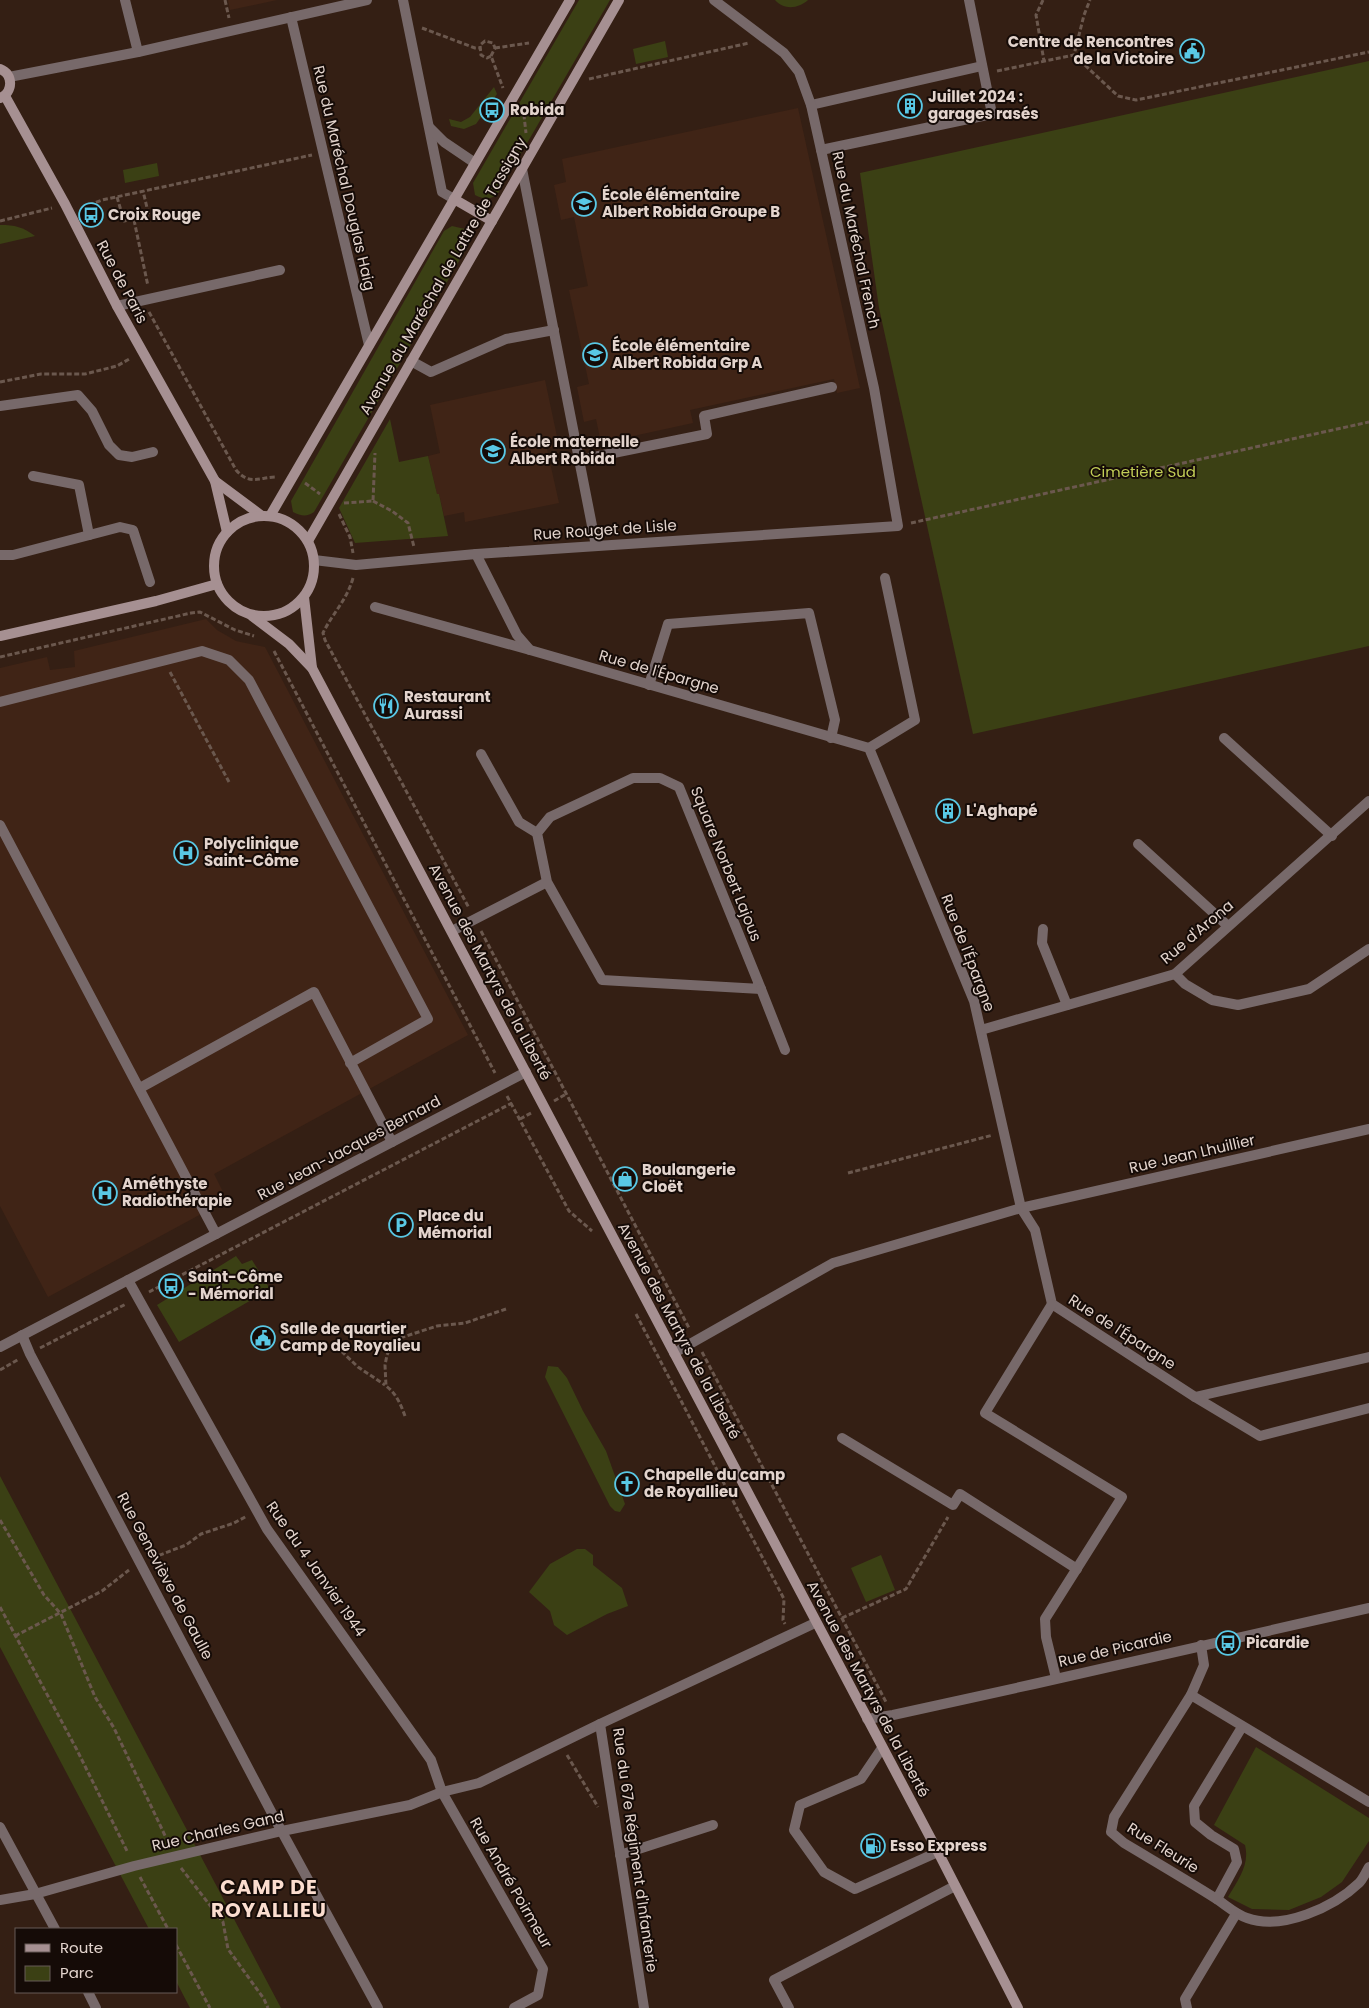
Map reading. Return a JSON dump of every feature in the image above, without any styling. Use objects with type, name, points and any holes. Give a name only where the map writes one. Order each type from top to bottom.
[{"type":"street","points":[[125,0],[138,52]]},
{"type":"street","points":[[9,77],[138,52],[367,0]]},
{"type":"street","points":[[403,0],[442,192],[492,222]]},
{"type":"street","name":"Avenue du Maréchal de Lattre de Tassigny","points":[[266,516],[294,475],[570,0]]},
{"type":"street","name":"Avenue du Maréchal de Lattre de Tassigny","points":[[308,541],[620,0]]},
{"type":"street","name":"Rue du Maréchal French","points":[[714,0],[784,53],[799,72],[811,105],[874,388],[898,526]]},
{"type":"street","points":[[821,150],[992,114],[969,0]]},
{"type":"street","name":"Rue du Maréchal Douglas Haig","points":[[291,17],[369,345]]},
{"type":"street","points":[[0,69],[9,77],[11,84],[9,91],[2,97]]},
{"type":"street","points":[[811,105],[983,70]]},
{"type":"street","name":"Rue de Paris","points":[[2,97],[68,209],[117,306],[215,481],[227,532]]},
{"type":"street","points":[[429,127],[444,142],[475,163]]},
{"type":"street","points":[[522,169],[596,546]]},
{"type":"street","points":[[117,306],[280,270]]},
{"type":"street","points":[[412,362],[431,372],[506,339],[554,330]]},
{"type":"street","points":[[579,460],[707,434],[704,416],[832,387]]},
{"type":"street","points":[[0,406],[78,395],[92,411],[109,445],[120,455],[132,457],[153,452]]},
{"type":"street","points":[[33,476],[80,485],[89,535]]},
{"type":"street","name":"Rue de Paris","points":[[215,481],[266,516]]},
{"type":"street","points":[[266,516],[282,519],[296,527],[308,541],[314,560],[314,576],[304,597],[291,609],[268,617],[252,616],[239,610],[225,599],[213,571],[214,557],[219,544],[227,532],[238,523],[252,517],[266,516]]},
{"type":"street","name":"Rue Rouget de Lisle","points":[[314,560],[356,565],[476,554],[898,526]]},
{"type":"street","points":[[0,555],[13,555],[120,528],[133,530],[150,582]]},
{"type":"street","points":[[476,554],[517,635],[530,650]]},
{"type":"street","points":[[869,748],[915,720],[885,578]]},
{"type":"street","points":[[0,636],[156,601],[217,584]]},
{"type":"street","name":"Avenue des Martyrs de la Liberté","points":[[304,597],[312,668]]},
{"type":"street","name":"Rue de l'Épargne","points":[[376,606],[869,748],[974,1001],[1021,1208],[1035,1230],[1052,1304],[1195,1397],[1260,1436],[1369,1408]]},
{"type":"street","points":[[649,685],[668,624],[809,613],[835,720],[832,738]]},
{"type":"street","name":"Avenue des Martyrs de la Liberté","points":[[252,616],[289,644],[312,668],[938,1852],[1018,2008]]},
{"type":"street","points":[[0,702],[202,651],[229,660],[249,680],[428,1019],[350,1063]]},
{"type":"street","points":[[1224,738],[1332,836]]},
{"type":"street","points":[[481,754],[519,822],[537,833],[547,882],[602,980],[761,988]]},
{"type":"street","name":"Square Norbert Lajous","points":[[537,833],[550,817],[633,778],[660,778],[679,787],[785,1050]]},
{"type":"street","name":"Rue d'Arona","points":[[981,1030],[1175,974],[1369,802]]},
{"type":"street","points":[[0,824],[216,1234]]},
{"type":"street","points":[[1138,844],[1228,926]]},
{"type":"street","points":[[452,931],[547,882]]},
{"type":"street","points":[[1044,929],[1042,943],[1067,1005]]},
{"type":"street","points":[[1175,974],[1185,984],[1212,1000],[1238,1005],[1309,989],[1369,949]]},
{"type":"street","points":[[140,1088],[314,992],[392,1142]]},
{"type":"street","name":"Rue Jean-Jacques Bernard","points":[[0,1347],[526,1072]]},
{"type":"street","name":"Rue Jean Lhuillier","points":[[674,1353],[833,1263],[1021,1208],[1369,1129]]},
{"type":"street","name":"Rue du 4 Janvier 1944","points":[[128,1280],[266,1529],[430,1760],[442,1792]]},
{"type":"street","points":[[1052,1304],[985,1414],[1122,1497],[1045,1619],[1046,1637],[1056,1678]]},
{"type":"street","name":"Rue Geneviève de Gaulle","points":[[22,1335],[30,1354],[282,1831],[378,2008]]},
{"type":"street","points":[[1195,1397],[1369,1357]]},
{"type":"street","points":[[842,1438],[953,1505],[960,1494],[1077,1569]]},
{"type":"street","name":"Rue de Picardie","points":[[867,1719],[893,1715],[1369,1608]]},
{"type":"street","name":"Rue du 67e Régiment d'Infanterie","points":[[642,2007],[600,1724],[790,1636],[815,1622]]},
{"type":"street","name":"Rue Fleurie","points":[[1201,1645],[1204,1665],[1191,1695],[1114,1817],[1111,1832],[1124,1843],[1217,1899],[1236,1914],[1258,1922],[1283,1921],[1308,1914],[1335,1902],[1360,1882],[1369,1867]]},
{"type":"street","points":[[1191,1695],[1369,1802]]},
{"type":"street","name":"Rue Charles Gand","points":[[0,1900],[35,1894],[134,1866],[282,1831],[410,1805],[442,1792],[479,1783],[600,1724]]},
{"type":"street","points":[[1217,1899],[1237,1862],[1234,1849],[1211,1835],[1195,1822],[1194,1806],[1242,1726]]},
{"type":"street","points":[[882,1748],[861,1779],[800,1804],[794,1830],[824,1872],[855,1890],[938,1852]]},
{"type":"street","name":"Rue André Poirmeur","points":[[442,1792],[543,1969],[538,1995],[514,2008]]},
{"type":"street","points":[[620,1855],[713,1825]]},
{"type":"street","points":[[0,1827],[54,1928]]},
{"type":"street","points":[[789,2008],[774,1980],[955,1886]]},
{"type":"street","points":[[1187,2008],[1185,1998],[1236,1914]]},
{"type":"street","points":[[88,1993],[96,2008]]},
{"type":"path","points":[[225,0],[232,30]]},
{"type":"path","points":[[1043,0],[1036,15],[1044,61]]},
{"type":"path","points":[[1074,55],[1084,15],[1090,0]]},
{"type":"path","points":[[409,30],[421,28],[475,48],[480,48]]},
{"type":"path","points":[[572,83],[766,40]]},
{"type":"path","points":[[491,56],[483,57],[480,48],[485,41],[490,41],[495,48]]},
{"type":"path","points":[[495,48],[534,42],[543,46]]},
{"type":"path","points":[[495,48],[491,56],[504,90],[523,104],[526,122],[525,142],[534,148]]},
{"type":"path","points":[[1074,55],[1118,96],[1136,100],[1369,52]]},
{"type":"path","points":[[983,70],[1074,55]]},
{"type":"path","points":[[0,222],[323,153]]},
{"type":"path","points":[[117,197],[124,221],[134,220],[148,216],[143,191]]},
{"type":"path","points":[[134,220],[147,299],[236,470],[243,478],[250,480],[283,477],[287,470],[331,501],[340,503],[372,501],[392,511],[408,523],[417,560]]},
{"type":"path","points":[[0,382],[41,374],[85,374],[117,366],[143,353]]},
{"type":"path","points":[[898,526],[1369,422]]},
{"type":"path","points":[[372,430],[375,454],[372,501]]},
{"type":"path","points":[[331,501],[350,537],[356,565],[351,585],[339,609],[323,633],[325,640],[475,920],[893,1715]]},
{"type":"path","points":[[0,657],[200,612],[235,630],[255,637],[252,616]]},
{"type":"path","points":[[270,645],[569,1211],[592,1230],[596,1239]]},
{"type":"path","points":[[162,661],[172,674],[229,782]]},
{"type":"path","points":[[0,1370],[512,1103]]},
{"type":"path","points":[[848,1173],[1003,1132]]},
{"type":"path","points":[[386,1386],[385,1364],[387,1355],[392,1344],[397,1339],[437,1326],[465,1323],[506,1308]]},
{"type":"path","points":[[633,1309],[784,1599],[783,1620],[790,1636]]},
{"type":"path","points":[[336,1346],[358,1367],[391,1389],[405,1416]]},
{"type":"path","points":[[842,1618],[906,1589],[947,1519],[953,1505]]},
{"type":"path","points":[[16,1636],[102,1591],[117,1578],[141,1563],[186,1545],[201,1534],[234,1523],[256,1511]]},
{"type":"path","points":[[0,1520],[44,1595],[61,1614],[95,1697],[114,1728],[175,1857],[223,1922],[228,1949],[264,1999],[268,2008]]},
{"type":"path","points":[[0,1607],[77,1750],[134,1866],[167,1928]]},
{"type":"path","points":[[560,1744],[599,1808]]},
{"type":"path","points":[[178,1949],[210,2008]]},
{"type":"shaded area","points":[[228,0],[277,0],[230,10]]},
{"type":"shaded area","points":[[798,108],[860,388],[837,393],[834,379],[690,410],[693,423],[601,443],[596,419],[584,422],[577,387],[589,384],[569,290],[588,286],[574,217],[561,220],[554,185],[566,182],[562,159]]},
{"type":"shaded area","name":"École maternelle Albert Robida","points":[[545,380],[559,446],[547,449],[559,503],[465,522],[464,512],[444,516],[428,456],[440,453],[430,405]]},
{"type":"shaded area","name":"Polyclinique Saint-Côme","points":[[206,619],[217,630],[236,641],[265,647],[468,1035],[214,1174],[227,1200],[48,1297],[0,1206],[0,668],[47,657],[50,670],[75,667],[74,651]]},
{"type":"green space","points":[[579,0],[610,0],[497,195],[486,198],[475,195],[473,183]]},
{"type":"green space","points":[[775,0],[808,0],[796,7],[787,7]]},
{"type":"green space","points":[[665,41],[668,57],[636,64],[633,49]]},
{"type":"green space","name":"Cimetière Sud","points":[[1369,61],[1369,646],[973,734],[879,308],[860,173]]},
{"type":"green space","points":[[494,87],[497,94],[476,124],[464,129],[451,126],[449,119],[461,122],[470,117]]},
{"type":"green space","points":[[157,163],[159,176],[125,183],[123,170]]},
{"type":"green space","points":[[0,225],[19,227],[35,236],[0,244]]},
{"type":"green space","points":[[452,226],[465,229],[469,236],[469,244],[314,512],[304,515],[293,512],[291,501],[444,231]]},
{"type":"green space","points":[[390,419],[399,462],[428,456],[448,536],[355,543],[339,508]]},
{"type":"green space","points":[[236,1256],[242,1264],[252,1260],[270,1289],[179,1342],[157,1305]]},
{"type":"green space","points":[[548,1366],[558,1367],[567,1378],[606,1451],[625,1504],[620,1512],[615,1511],[610,1506],[545,1377]]},
{"type":"green space","points":[[0,1476],[281,2008],[190,2008],[178,1985],[178,1928],[148,1928],[0,1647]]},
{"type":"green space","points":[[577,1549],[585,1549],[593,1555],[593,1565],[622,1588],[628,1606],[607,1614],[567,1635],[554,1625],[550,1611],[529,1592],[550,1564]]},
{"type":"green space","points":[[881,1555],[895,1590],[866,1602],[851,1568]]},
{"type":"green space","points":[[1256,1747],[1369,1818],[1369,1841],[1342,1882],[1321,1897],[1289,1910],[1252,1909],[1228,1897],[1244,1866],[1246,1859],[1245,1845],[1214,1825]]},
{"type":"place","name":"Centre de Rencontres de la Victoire","points":[[1192,51]]},
{"type":"place","name":"Juillet 2024 : garages rasés","points":[[910,106]]},
{"type":"place","name":"Robida","points":[[492,110]]},
{"type":"place","name":"École élémentaire Albert Robida Groupe B","points":[[584,204]]},
{"type":"place","name":"Croix Rouge","points":[[91,215]]},
{"type":"place","name":"École élémentaire Albert Robida Grp A","points":[[595,355]]},
{"type":"place","name":"École maternelle Albert Robida","points":[[493,451]]},
{"type":"place","name":"Restaurant Aurassi","points":[[386,706]]},
{"type":"place","name":"L'Aghapé","points":[[948,811]]},
{"type":"place","name":"Polyclinique Saint-Côme","points":[[186,853]]},
{"type":"place","name":"Boulangerie Cloët","points":[[625,1179]]},
{"type":"place","name":"Améthyste Radiothérapie","points":[[105,1193]]},
{"type":"place","name":"Place du Mémorial","points":[[401,1225]]},
{"type":"place","name":"Saint-Côme - Mémorial","points":[[171,1286]]},
{"type":"place","name":"Salle de quartier Camp de Royalieu","points":[[263,1338]]},
{"type":"place","name":"Chapelle du camp de Royallieu","points":[[627,1484]]},
{"type":"place","name":"Picardie","points":[[1228,1643]]},
{"type":"place","name":"Esso Express","points":[[873,1846]]},
{"type":"district","name":"CAMP DE ROYALLIEU","points":[[269,1898]]}]
